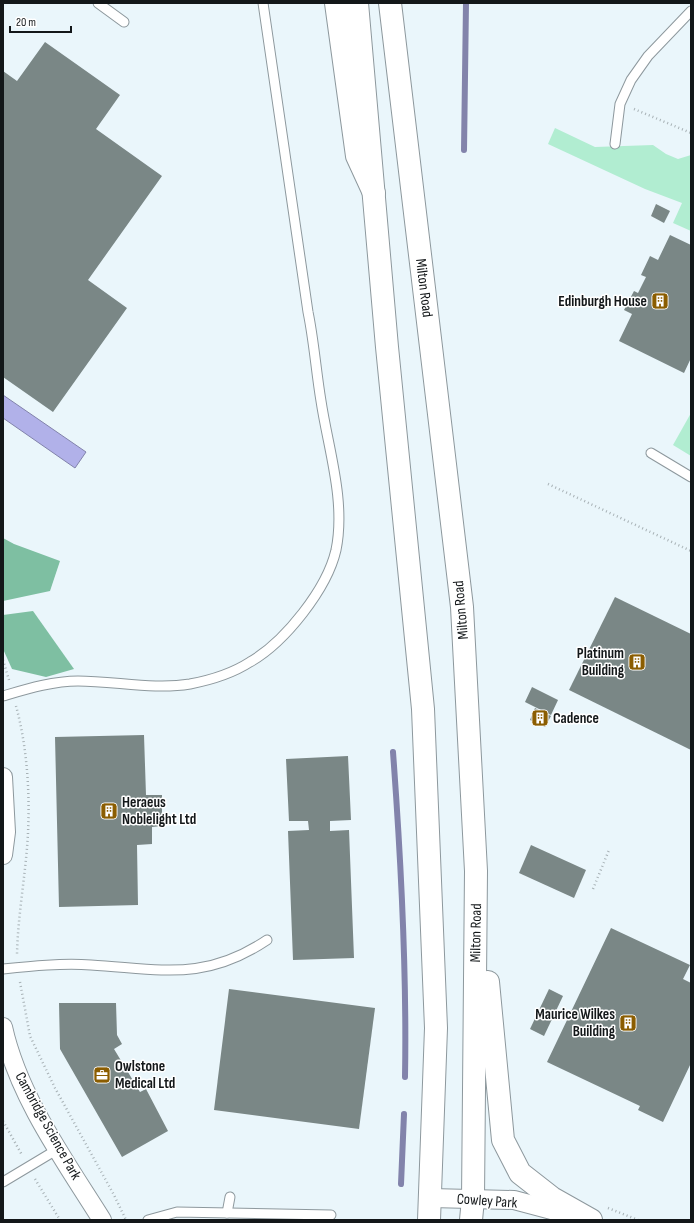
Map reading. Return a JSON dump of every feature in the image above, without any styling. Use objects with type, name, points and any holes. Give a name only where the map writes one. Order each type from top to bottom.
[{"type":"main road","points":[[336,3],[357,156],[374,193]]},
{"type":"main road","points":[[357,3],[387,347],[423,709],[436,1028],[429,1220]]},
{"type":"main road","name":"Milton Road","points":[[390,3],[462,607],[476,872],[473,1199],[471,1220]]},
{"type":"main road","points":[[476,872],[503,1140],[520,1173],[552,1198],[591,1220]]},
{"type":"street","points":[[3,777],[3,855]]},
{"type":"street","name":"Cambridge Science Park","points":[[3,1027],[17,1072],[29,1098],[58,1149],[102,1220]]},
{"type":"street","name":"Cowley Park","points":[[431,1198],[514,1200],[588,1220]]},
{"type":"lane","points":[[98,3],[124,22]]},
{"type":"lane","points":[[3,696],[54,684],[77,681],[173,686],[192,683],[231,672],[251,662],[272,647],[304,611],[317,592],[336,550],[339,510],[321,400],[314,337],[308,312],[263,3]]},
{"type":"lane","points":[[615,144],[620,104],[631,80],[648,56],[691,11]]},
{"type":"lane","points":[[652,453],[691,476]]},
{"type":"lane","points":[[3,969],[61,965],[90,965],[157,971],[196,969],[228,962],[248,953],[267,940]]},
{"type":"lane","points":[[3,1182],[58,1149]]},
{"type":"lane","points":[[227,1213],[230,1197]]},
{"type":"lane","points":[[148,1220],[177,1212],[331,1215]]},
{"type":"path","points":[[620,104],[670,123],[691,133]]},
{"type":"path","points":[[548,484],[691,551]]},
{"type":"path","points":[[593,889],[609,850]]},
{"type":"path","name":"Cambridge Science Park","points":[[30,1036],[54,1088],[114,1195],[126,1220]]},
{"type":"green space","points":[[555,128],[595,147],[653,145],[666,154],[678,159],[691,155],[691,231],[673,223],[682,203],[645,189],[548,144]]},
{"type":"green space","points":[[691,413],[691,456],[673,445]]},
{"type":"green space","points":[[3,538],[14,544],[60,561],[50,591],[3,601]]},
{"type":"green space","points":[[33,611],[74,669],[46,677],[12,669],[3,649],[3,615]]},
{"type":"water","points":[[3,395],[86,452],[75,468],[3,418]]},
{"type":"building","points":[[45,42],[120,95],[96,129],[162,176],[88,280],[127,308],[53,412],[3,377],[3,71],[17,81]]},
{"type":"building","points":[[656,204],[670,211],[664,223],[651,216]]},
{"type":"building","name":"Edinburgh House","points":[[670,235],[691,245],[691,358],[684,373],[619,341],[632,314],[624,310],[634,291],[638,293],[646,277],[641,275],[650,256],[658,260]]},
{"type":"building","name":"Platinum Building","points":[[615,597],[691,634],[691,750],[569,690]]},
{"type":"building","points":[[532,687],[558,700],[551,715],[525,702]]},
{"type":"building","name":"Cadence","points":[[535,708],[551,716],[545,727],[530,720]]},
{"type":"building","name":"Heraeus Noblelight Ltd","points":[[144,735],[146,795],[162,795],[162,826],[152,827],[152,844],[137,845],[138,905],[59,907],[55,737]]},
{"type":"building","points":[[348,756],[351,820],[330,821],[330,831],[349,830],[354,958],[293,960],[288,831],[309,830],[308,821],[289,821],[286,759]]},
{"type":"building","points":[[531,845],[586,870],[574,898],[519,873]]},
{"type":"building","name":"Maurice Wilkes Building","points":[[611,928],[690,965],[683,979],[691,983],[691,1063],[663,1122],[638,1110],[640,1106],[547,1062]]},
{"type":"building","points":[[229,989],[375,1008],[359,1129],[214,1110]]},
{"type":"building","points":[[549,989],[563,996],[544,1036],[530,1029]]},
{"type":"building","name":"Owlstone Medical Ltd","points":[[59,1003],[116,1003],[117,1035],[122,1044],[114,1049],[140,1092],[146,1089],[168,1131],[122,1157],[60,1049]]},
{"type":"waterway","points":[[464,150],[466,3]]},
{"type":"waterway","points":[[393,752],[403,914],[405,1077]]},
{"type":"waterway","points":[[401,1184],[404,1114]]},
{"type":"place","name":"Edinburgh House","points":[[660,301]]},
{"type":"place","name":"Platinum Building","points":[[637,662]]},
{"type":"place","name":"Cadence","points":[[540,718]]},
{"type":"place","name":"Heraeus Noblelight Ltd","points":[[109,811]]},
{"type":"place","name":"Maurice Wilkes Building","points":[[628,1023]]},
{"type":"place","name":"Owlstone Medical Ltd","points":[[102,1075]]}]
